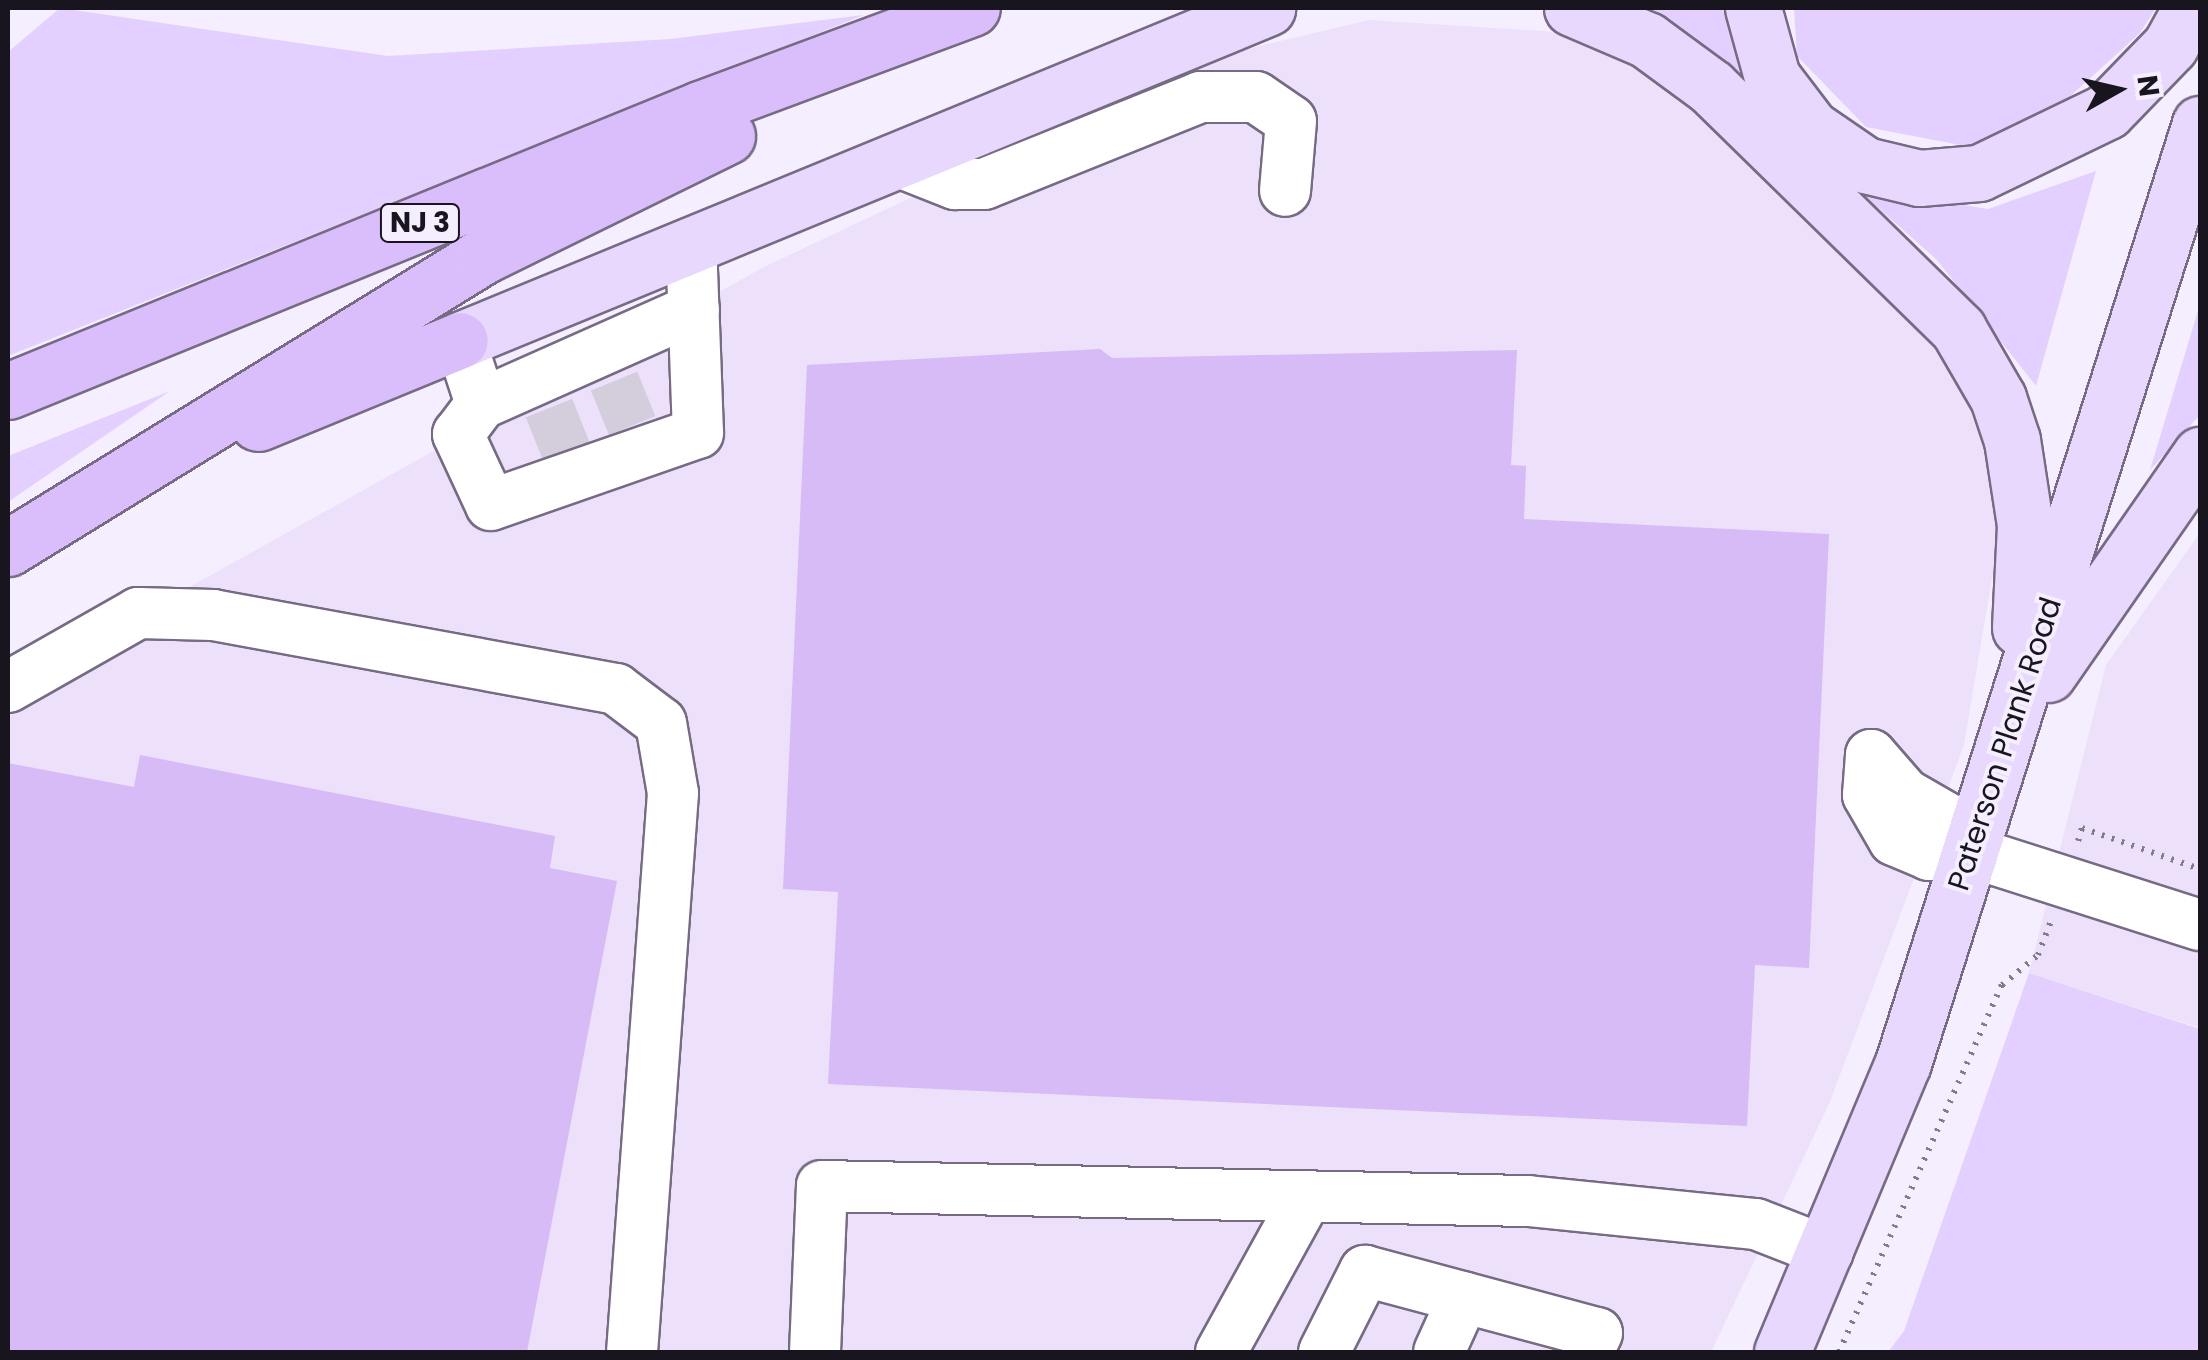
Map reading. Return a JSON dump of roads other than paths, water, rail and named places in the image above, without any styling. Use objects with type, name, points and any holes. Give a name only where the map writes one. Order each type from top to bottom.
[{"type":"highway","name":"NJ 3","points":[[8,391],[834,59],[972,8]]},
{"type":"highway","points":[[8,548],[483,256],[761,120],[834,59]]},
{"type":"highway","points":[[178,443],[275,419],[460,340]]},
{"type":"main road","points":[[460,340],[1267,8]]},
{"type":"main road","points":[[1572,8],[1647,40],[1711,87],[1932,298],[1979,363],[2012,440],[2026,525],[2010,731]]},
{"type":"main road","points":[[1753,8],[1772,77],[1811,128],[1865,165],[1919,178],[1978,173],[2106,111],[2170,46],[2191,8]]},
{"type":"main road","name":"Paterson Plank Road","points":[[1782,1352],[1883,1120],[2010,731],[2200,124]]},
{"type":"main road","points":[[2010,731],[2200,455]]},
{"type":"street","points":[[894,160],[955,184],[984,184],[1200,97],[1256,97],[1291,121],[1286,191]]},
{"type":"street","points":[[481,404],[557,429],[622,402],[698,433],[691,242]]},
{"type":"street","points":[[481,404],[458,434],[491,506],[557,429],[622,402],[694,308]]},
{"type":"street","points":[[460,340],[481,404]]},
{"type":"street","points":[[8,688],[138,614],[213,614],[616,689],[661,723],[673,793],[632,1352]]},
{"type":"street","points":[[1971,852],[2200,924]]},
{"type":"street","points":[[816,1352],[822,1186],[1528,1201],[1756,1224],[1828,1252]]},
{"type":"street","points":[[1221,1352],[1306,1196]]},
{"type":"street","points":[[1324,1352],[1366,1271],[1597,1333],[1588,1352]]},
{"type":"street","points":[[1439,1352],[1464,1297]]},
{"type":"tunnel","points":[[614,381],[632,425]]},
{"type":"tunnel","points":[[549,408],[567,453]]}]
